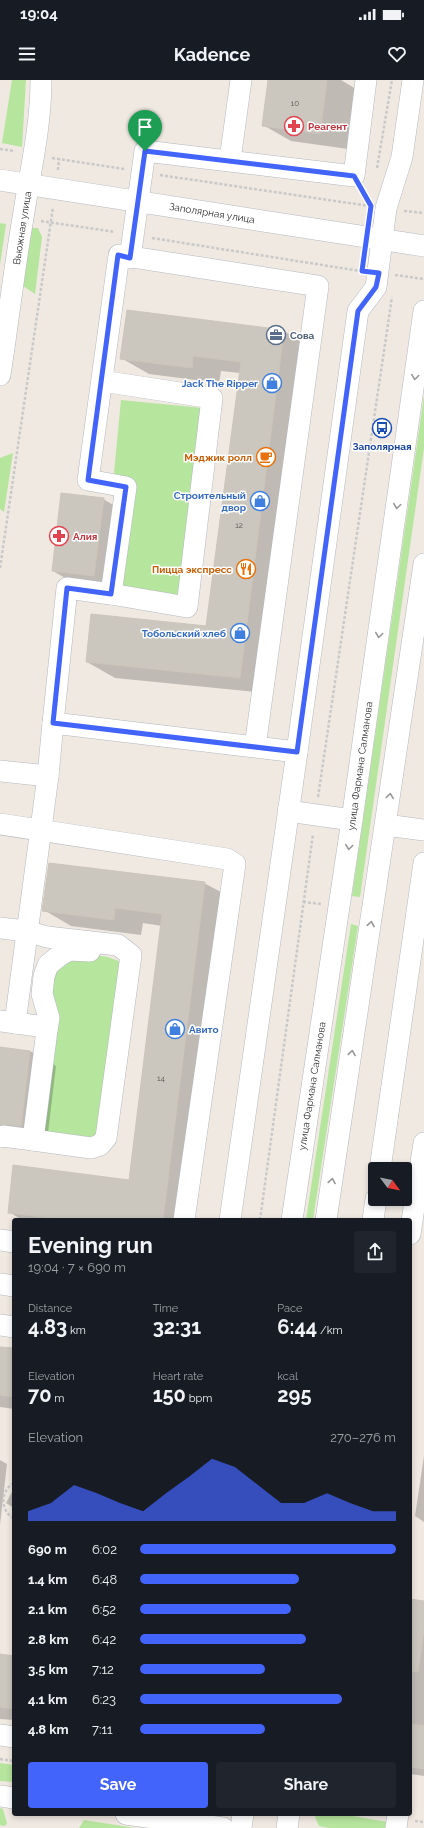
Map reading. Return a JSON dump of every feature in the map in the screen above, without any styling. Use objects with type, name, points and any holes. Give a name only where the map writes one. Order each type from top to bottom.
[{"type":"street","name":"Вьюжная улица","points":[[0,375],[41,106],[41,80]]},
{"type":"street","points":[[230,160],[241,80]]},
{"type":"street","points":[[130,258],[145,151],[354,176],[366,80]]},
{"type":"street","points":[[230,1218],[358,311],[376,287],[378,276],[374,240],[376,204],[402,157],[413,80]]},
{"type":"street","name":"Заполярная улица","points":[[0,180],[374,240],[424,246]]},
{"type":"street","points":[[111,594],[126,487],[88,480],[118,255],[318,286],[255,747]]},
{"type":"street","name":"улица Фармана Салманова","points":[[292,1218],[352,820],[424,311]]},
{"type":"street","points":[[47,1030],[38,1026],[7,1022],[26,931],[41,830],[67,588],[187,607],[212,398],[102,381]]},
{"type":"street","points":[[326,1218],[424,564]]},
{"type":"street","points":[[53,723],[297,752]]},
{"type":"street","points":[[0,771],[48,776]]},
{"type":"street","points":[[288,810],[352,820]]},
{"type":"street","points":[[0,824],[227,859],[236,864],[184,1218]]},
{"type":"street","points":[[386,825],[424,830]]},
{"type":"street","points":[[381,1162],[424,863]]},
{"type":"street","points":[[0,928],[26,931],[47,937],[118,944],[131,955],[106,1138],[100,1145],[91,1148],[3,1136],[0,1137]]},
{"type":"street","points":[[33,1140],[49,1018],[42,994],[44,976],[48,965],[69,950],[84,950],[116,955],[129,967]]},
{"type":"street","points":[[412,1221],[424,1143]]},
{"type":"street","points":[[373,1218],[375,1206]]},
{"type":"street","points":[[0,1240],[12,1242]]},
{"type":"street","points":[[0,1284],[12,1286]]},
{"type":"street","points":[[0,1325],[12,1327]]},
{"type":"street","points":[[0,1735],[12,1737]]},
{"type":"street","points":[[0,1796],[12,1798]]},
{"type":"street","points":[[137,1816],[165,1821],[202,1822],[223,1828]]},
{"type":"street","points":[[241,1828],[243,1816]]},
{"type":"street","points":[[287,1828],[289,1816]]},
{"type":"street","points":[[396,1828],[398,1816]]},
{"type":"path","points":[[376,175],[392,80]]},
{"type":"path","points":[[0,149],[14,150],[34,156],[376,204],[424,213]]},
{"type":"path","points":[[0,568],[59,159]]},
{"type":"path","points":[[354,176],[376,204],[374,240],[378,276]]},
{"type":"path","points":[[23,218],[378,276],[424,280]]},
{"type":"path","points":[[260,1218],[315,815],[393,291]]},
{"type":"path","points":[[12,1485],[6,1488],[1,1499],[3,1510],[12,1517]]},
{"type":"path","points":[[0,1759],[12,1761]]},
{"type":"green space","points":[[12,80],[26,80],[22,147],[2,143]]},
{"type":"green space","points":[[0,223],[6,224],[0,265]]},
{"type":"green space","points":[[32,228],[38,228],[42,237],[35,294],[23,286]]},
{"type":"green space","points":[[424,396],[424,448],[360,897],[352,896]]},
{"type":"green space","points":[[121,400],[203,408],[179,599],[121,590],[131,486],[114,473]]},
{"type":"green space","points":[[13,453],[4,512],[0,509],[0,458]]},
{"type":"green space","points":[[351,924],[358,926],[313,1218],[306,1218]]},
{"type":"green space","points":[[70,952],[108,957],[121,962],[102,1132],[93,1140],[38,1132],[46,986]]},
{"type":"green space","points":[[0,1763],[12,1765],[12,1782],[0,1781]]},
{"type":"green space","points":[[0,1808],[3,1809],[7,1823],[5,1826],[0,1825]]},
{"type":"green space","points":[[353,1816],[387,1822],[388,1828],[329,1828],[319,1826],[315,1817]]},
{"type":"green space","points":[[84,1820],[135,1828],[79,1828]]},
{"type":"building","points":[[268,80],[327,80],[320,134],[262,126]]},
{"type":"building","points":[[127,310],[284,330],[240,678],[86,662],[91,614],[206,626],[241,362],[193,356],[192,368],[120,359]]},
{"type":"building","points":[[61,493],[104,498],[94,576],[52,571]]},
{"type":"building","points":[[49,863],[205,882],[163,1218],[49,1218],[8,1213],[13,1165],[129,1180],[162,914],[115,908],[114,920],[42,911]]},
{"type":"building","points":[[0,1047],[30,1051],[21,1126],[0,1124]]},
{"type":"building","points":[[0,1347],[12,1348],[12,1397],[0,1395]]},
{"type":"building","points":[[412,1599],[424,1601],[424,1630],[418,1672],[412,1671]]},
{"type":"building","points":[[0,1654],[12,1656],[12,1709],[0,1707]]},
{"type":"building","points":[[412,1724],[424,1726],[424,1769],[412,1767]]},
{"type":"place","name":"Реагент","points":[[294,126]]},
{"type":"place","name":"Сова","points":[[276,335]]},
{"type":"place","name":"Jack The Ripper","points":[[272,383]]},
{"type":"place","name":"Заполярная","points":[[382,428]]},
{"type":"place","name":"Мэджик ролл","points":[[266,457]]},
{"type":"place","name":"Строительный двор","points":[[260,501]]},
{"type":"place","name":"Алия","points":[[59,536]]},
{"type":"place","name":"Пицца экспресс","points":[[246,569]]},
{"type":"place","name":"Тобольский хлеб","points":[[240,633]]},
{"type":"place","name":"Авито","points":[[175,1029]]},
{"type":"route","points":[[145,151],[354,176],[371,206],[362,271],[379,273],[376,287],[358,311],[297,752],[53,723],[67,588],[111,594],[126,487],[88,480],[118,255],[130,258],[145,151]]}]
